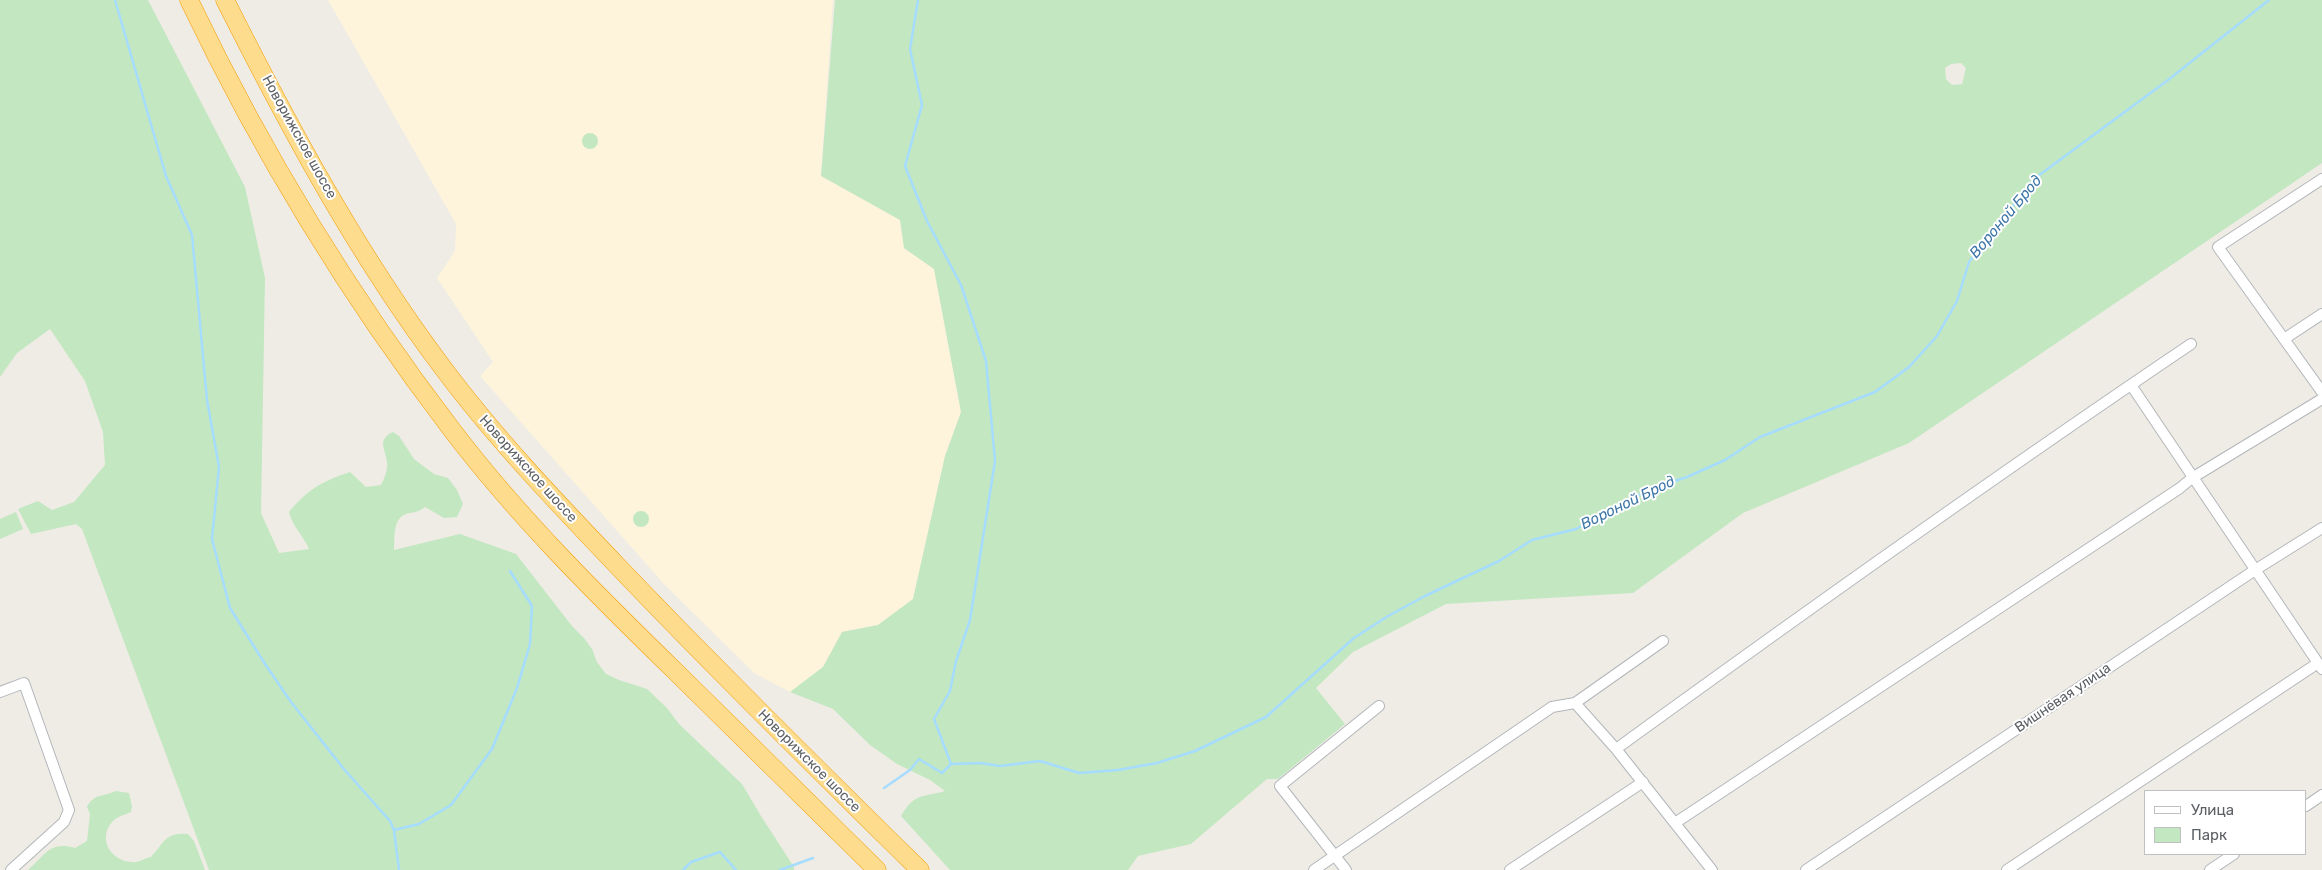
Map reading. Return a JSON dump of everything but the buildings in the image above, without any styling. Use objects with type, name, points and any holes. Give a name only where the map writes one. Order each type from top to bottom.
[{"type":"highway","points":[[189,0],[267,149],[329,254],[372,319],[452,431],[579,577],[877,870]]},
{"type":"highway","name":"Новорижское шоссе","points":[[225,0],[304,149],[352,233],[400,308],[478,412],[568,515],[659,610],[920,870]]},
{"type":"street","points":[[2322,179],[2218,247],[2322,392]]},
{"type":"street","points":[[2284,339],[2322,314]]},
{"type":"street","points":[[1616,749],[1872,564],[2191,344]]},
{"type":"street","points":[[2007,870],[2320,666],[2131,385]]},
{"type":"street","points":[[1675,823],[2180,488],[2192,478],[2322,399]]},
{"type":"street","name":"Вишнёвая улица","points":[[1806,870],[2255,570],[2322,528]]},
{"type":"street","points":[[1314,870],[1552,707],[1575,703],[1663,641]]},
{"type":"street","points":[[0,692],[24,683],[69,810],[64,822],[11,870]]},
{"type":"street","points":[[1575,703],[1616,749],[1712,870]]},
{"type":"street","points":[[1346,870],[1280,786],[1379,706]]},
{"type":"street","points":[[1510,870],[1643,782]]},
{"type":"street","points":[[2307,805],[2322,795]]},
{"type":"street","points":[[2210,870],[2232,855]]},
{"type":"shaded area","points":[[328,0],[833,0],[821,175],[900,220],[904,248],[934,269],[961,412],[945,456],[913,599],[878,625],[842,632],[823,667],[790,692],[754,673],[664,584],[480,376],[493,362],[437,278],[455,251],[456,224]]},
{"type":"green space","points":[[0,0],[148,0],[245,187],[265,278],[261,513],[279,553],[309,549],[289,512],[316,487],[350,472],[366,487],[381,485],[386,474],[387,465],[383,442],[393,432],[399,436],[414,459],[434,474],[448,478],[457,490],[463,504],[457,517],[444,518],[425,507],[406,514],[398,520],[396,525],[394,550],[460,534],[516,554],[572,626],[584,638],[606,674],[647,689],[667,708],[679,724],[742,784],[794,867],[794,870],[209,870],[82,529],[76,524],[31,534],[18,509],[38,501],[52,510],[74,502],[105,465],[103,432],[85,381],[50,329],[17,353],[0,377]]},
{"type":"green space","points":[[835,0],[2322,0],[2322,163],[1909,443],[1743,513],[1633,593],[1446,604],[1353,652],[1316,688],[1345,724],[1278,779],[1267,779],[1191,844],[1138,856],[1128,870],[950,870],[901,816],[915,799],[945,791],[930,780],[897,764],[870,745],[833,709],[790,692],[823,667],[842,632],[878,625],[913,599],[945,456],[961,412],[934,269],[904,248],[900,220],[821,176]],"holes":[[[1961,63],[1966,68],[1962,84],[1952,85],[1946,79],[1945,68],[1951,64]]]},
{"type":"green space","points":[[587,133],[593,133],[598,138],[596,147],[587,149],[582,144],[582,138]]},
{"type":"green space","points":[[638,511],[644,511],[649,516],[647,525],[638,527],[633,522],[633,516]]},
{"type":"green space","points":[[16,512],[23,529],[0,539],[0,519]]},
{"type":"green space","points":[[116,791],[129,793],[132,806],[131,812],[115,819],[108,828],[106,841],[112,853],[124,861],[137,862],[151,857],[162,843],[170,837],[188,834],[194,841],[205,870],[28,870],[49,850],[60,846],[75,848],[87,841],[90,814],[87,807],[96,797]]},
{"type":"waterway","points":[[115,0],[166,176],[192,235],[207,400],[219,467],[212,539],[230,608],[291,702],[343,768],[390,821],[394,830],[399,870]]},
{"type":"waterway","points":[[918,0],[910,49],[922,105],[905,166],[927,221],[961,285],[986,361],[995,461],[970,620],[956,661],[950,691],[934,719],[951,764]]},
{"type":"waterway","name":"Вороной Брод","points":[[884,788],[910,770],[919,759],[942,773],[951,764],[980,763],[1000,766],[1040,761],[1079,773],[1118,770],[1157,763],[1195,751],[1266,717],[1354,638],[1388,616],[1425,596],[1499,561],[1532,540],[1576,529],[1650,489],[1687,477],[1725,460],[1760,437],[1875,392],[1909,367],[1937,336],[1957,301],[1969,262],[2034,179],[2168,80],[2269,0]]},
{"type":"waterway","points":[[394,830],[419,824],[451,805],[492,749],[517,688],[530,644],[532,606],[510,571]]},
{"type":"waterway","name":"Вороной Брод","points":[[683,870],[691,862],[720,852],[736,870]]},
{"type":"waterway","name":"Вороной Брод","points":[[780,870],[813,858]]}]
